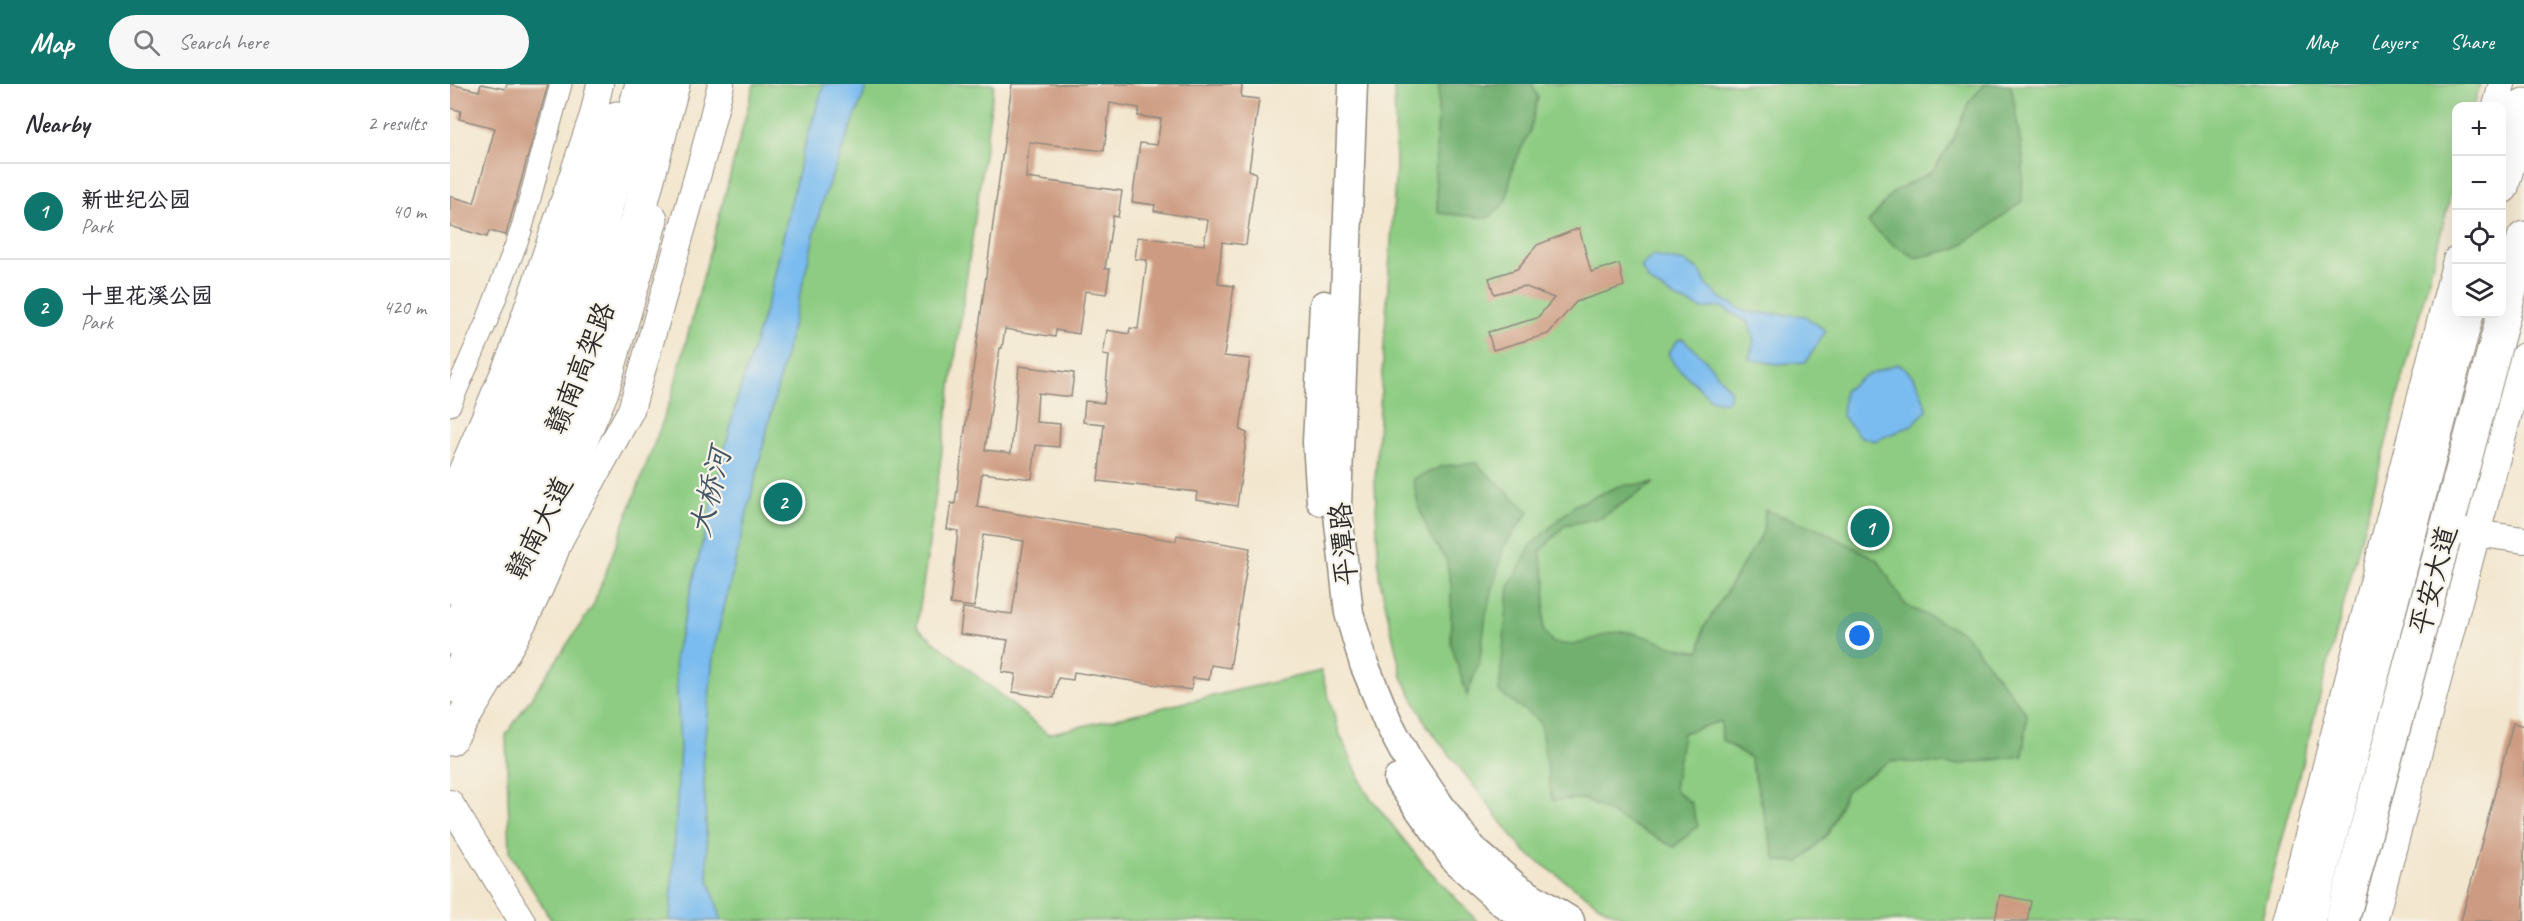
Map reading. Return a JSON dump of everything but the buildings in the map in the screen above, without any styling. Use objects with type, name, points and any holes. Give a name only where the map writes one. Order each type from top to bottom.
[{"type":"main road","points":[[450,537],[530,366],[615,125],[626,84]]},
{"type":"main road","name":"赣南高架路","points":[[450,587],[540,398],[589,266],[642,84]]},
{"type":"main road","name":"赣南高架路","points":[[450,638],[501,547],[566,412],[637,220],[673,84]]},
{"type":"main road","name":"赣南大道","points":[[450,686],[507,592],[554,504],[602,391],[689,84]]},
{"type":"main road","name":"平潭路","points":[[1334,84],[1317,442],[1325,563],[1333,620],[1366,721],[1389,766],[1456,861],[1503,903],[1531,921]]},
{"type":"main road","name":"平潭路","points":[[1353,84],[1337,505],[1349,614],[1364,664],[1388,722],[1406,756],[1436,800],[1471,848],[1517,888],[1570,921]]},
{"type":"main road","points":[[2506,172],[2524,105]]},
{"type":"main road","name":"平安大道","points":[[2342,921],[2462,531],[2524,238]]},
{"type":"main road","name":"平安大道","points":[[2308,921],[2466,318]]},
{"type":"main road","points":[[450,514],[530,366]]},
{"type":"main road","points":[[450,739],[521,622],[551,558],[602,391]]},
{"type":"street","points":[[450,405],[486,323],[521,231],[561,84]]},
{"type":"street","points":[[450,498],[512,353],[593,115],[600,84]]},
{"type":"street","points":[[450,719],[551,558],[631,410],[721,84]]},
{"type":"street","points":[[2497,102],[2502,84]]},
{"type":"street","name":"平安大道","points":[[2286,921],[2456,264]]},
{"type":"street","name":"平安大道","points":[[2374,921],[2462,531],[2524,356]]},
{"type":"street","points":[[2462,531],[2524,540]]},
{"type":"street","points":[[450,803],[522,921]]},
{"type":"green space","points":[[754,84],[994,84],[917,627],[1048,734],[1321,671],[1340,735],[1366,792],[1423,864],[1477,921],[552,921],[510,853],[506,735],[593,606],[671,399]]},
{"type":"green space","points":[[1394,84],[2480,84],[2475,102],[2452,102],[2452,190],[2261,921],[1633,921],[1605,909],[1525,852],[1428,727],[1402,677],[1379,576],[1375,480],[1396,166]]},
{"type":"green space","points":[[1439,84],[1532,84],[1538,97],[1530,131],[1513,166],[1506,202],[1488,218],[1438,213],[1435,175]]},
{"type":"green space","points":[[1985,84],[2009,84],[2012,89],[2023,158],[2022,201],[1955,249],[1916,258],[1893,245],[1868,223],[1893,192],[1933,171],[1952,141],[1969,102]]},
{"type":"green space","points":[[1476,463],[1529,512],[1504,546],[1486,615],[1480,659],[1467,696],[1451,644],[1451,585],[1446,559],[1431,538],[1419,508],[1413,479],[1443,466]]},
{"type":"green space","points":[[1654,483],[1601,518],[1565,525],[1540,552],[1546,582],[1543,630],[1553,643],[1577,644],[1608,634],[1627,632],[1682,649],[1700,651],[1703,629],[1763,532],[1765,510],[1819,529],[1878,560],[1905,605],[1964,633],[2027,714],[2023,756],[1955,765],[1890,761],[1846,791],[1829,832],[1800,862],[1776,861],[1750,758],[1722,740],[1721,721],[1683,733],[1674,789],[1691,803],[1698,826],[1674,847],[1584,799],[1552,800],[1540,722],[1499,692],[1509,587],[1531,545],[1575,505],[1619,486]]},
{"type":"water","points":[[824,84],[866,84],[867,86],[823,199],[714,649],[703,755],[708,877],[722,921],[670,921],[680,746],[675,656],[737,399],[771,291],[802,154]]},
{"type":"water","points":[[1652,256],[1685,262],[1700,271],[1708,287],[1721,298],[1746,312],[1805,316],[1826,331],[1806,362],[1776,364],[1749,359],[1754,340],[1749,323],[1722,307],[1703,309],[1675,298],[1650,282],[1641,267]]},
{"type":"water","points":[[1683,339],[1703,357],[1731,391],[1727,402],[1712,400],[1674,364],[1668,353],[1678,340]]},
{"type":"water","points":[[1897,364],[1913,377],[1927,410],[1911,426],[1874,441],[1860,436],[1842,416],[1844,391],[1863,377]]},
{"type":"place","name":"十里花溪公园","points":[[783,502]]},
{"type":"place","name":"新世纪公园","points":[[1870,528]]},
{"type":"water label","name":"大桥河","points":[[710,492]]}]
